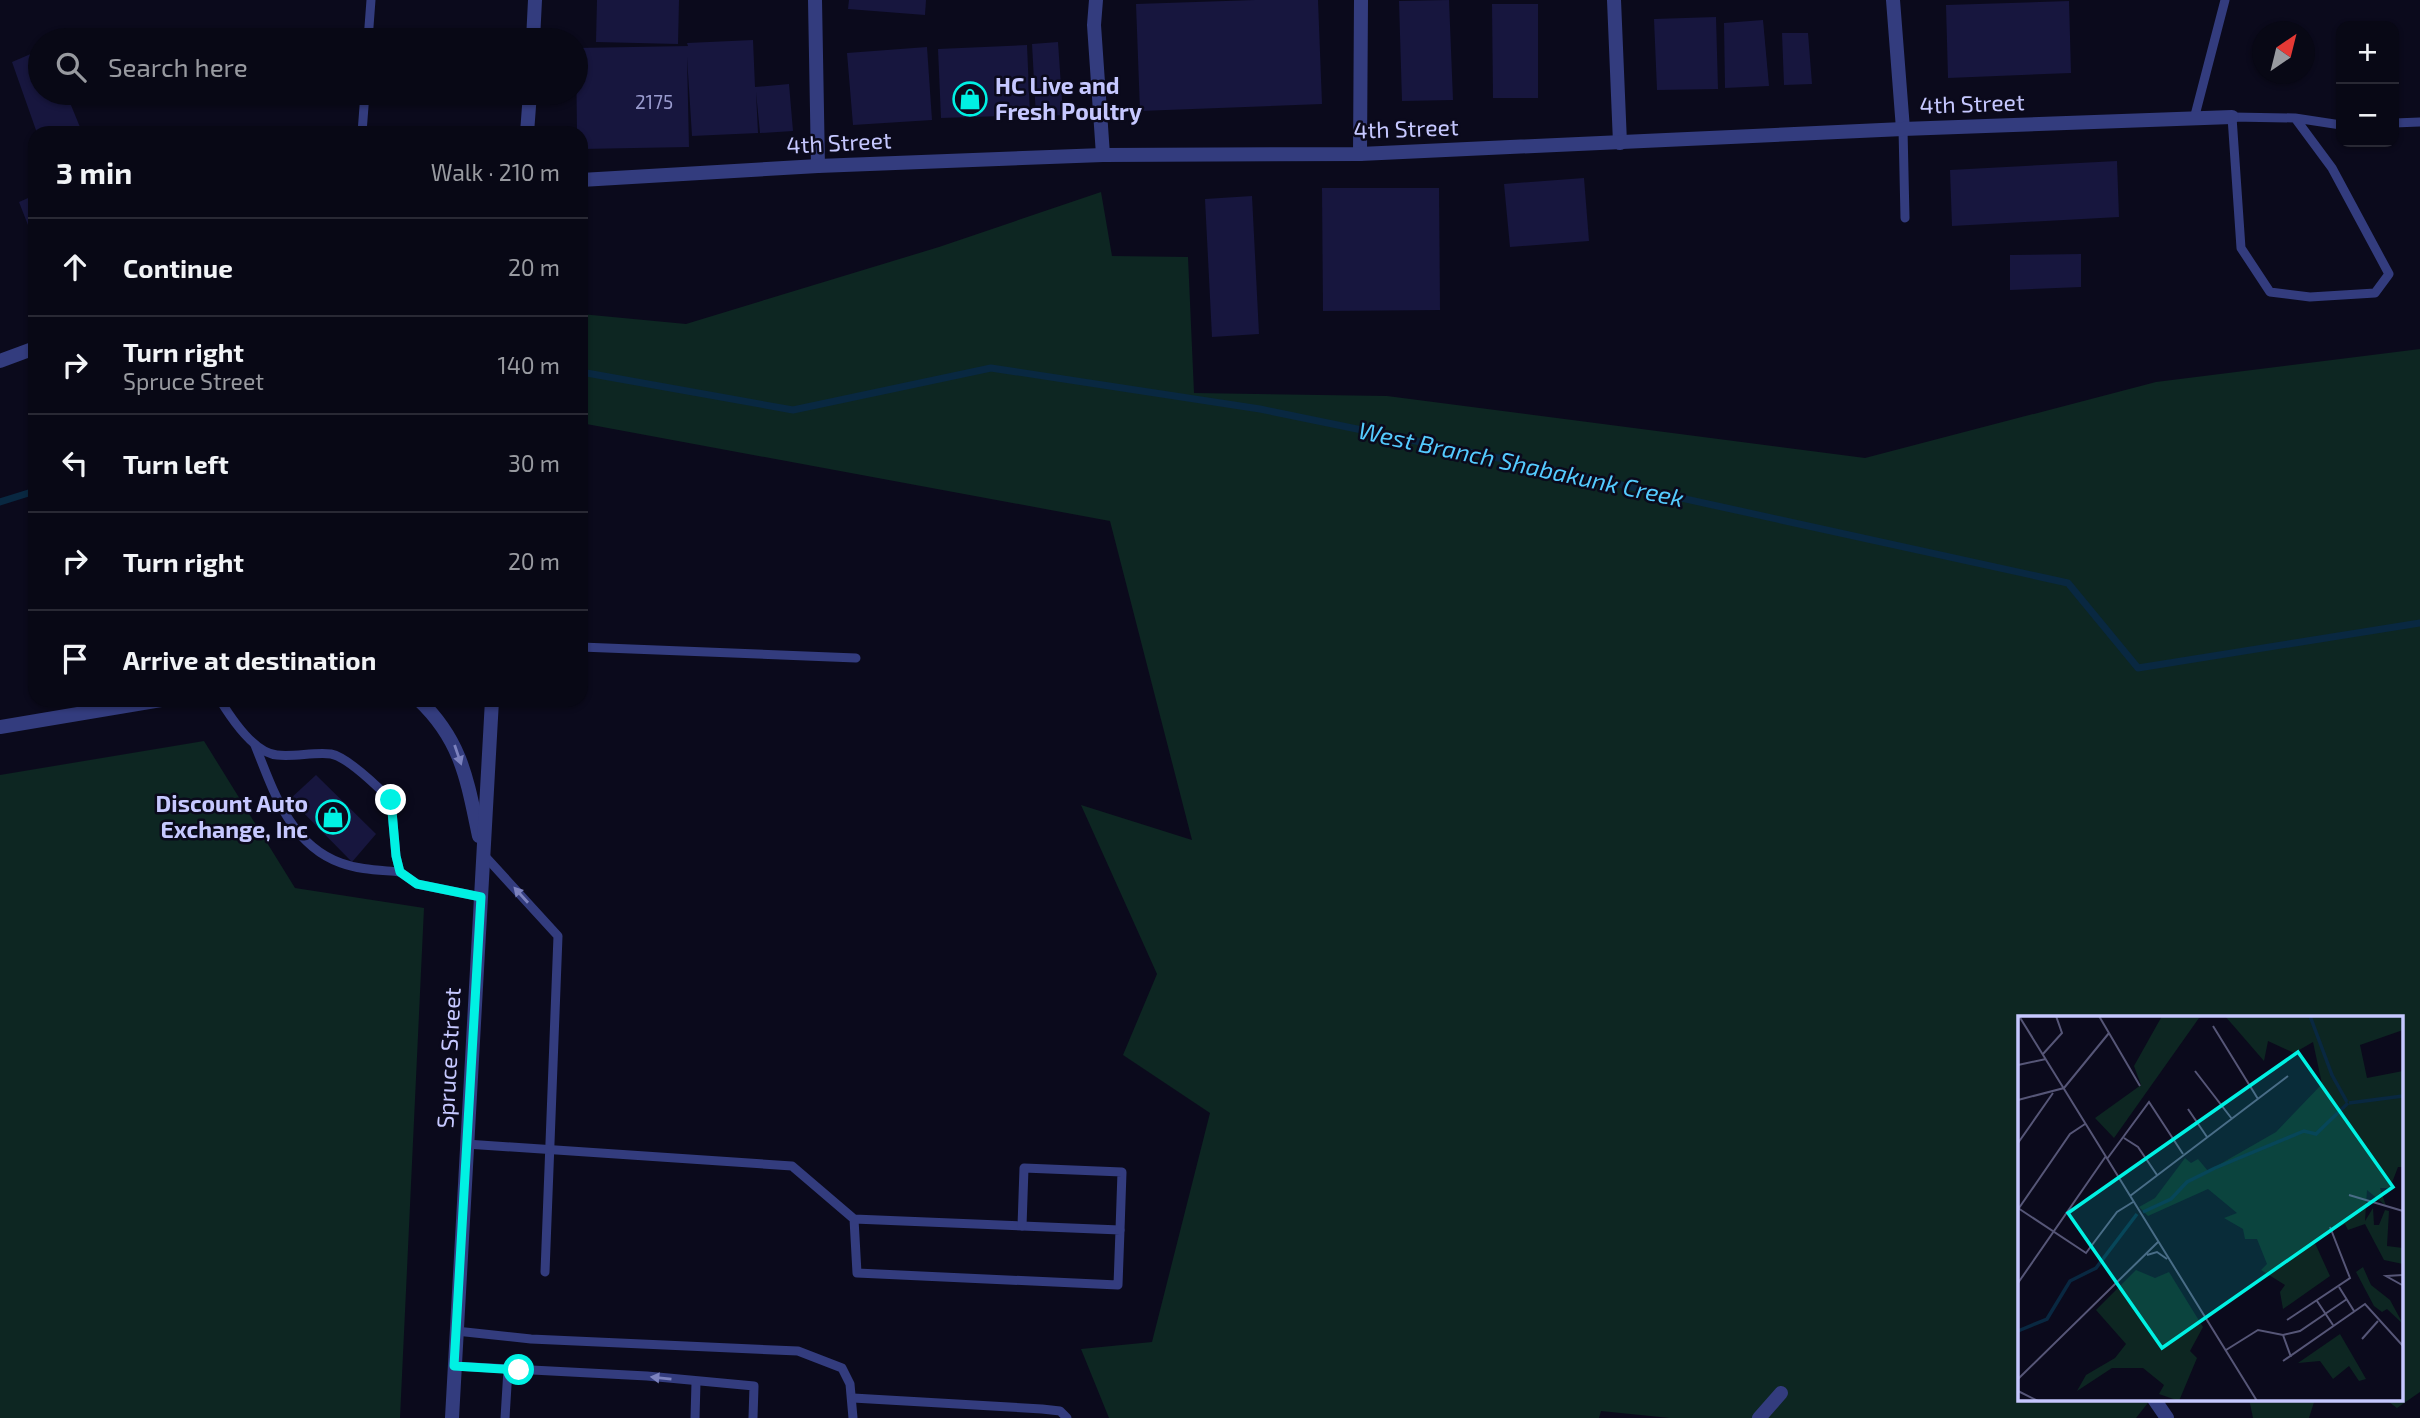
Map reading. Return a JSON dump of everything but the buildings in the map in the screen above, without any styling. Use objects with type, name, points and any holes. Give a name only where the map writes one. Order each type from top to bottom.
[{"type":"street","points":[[534,28],[535,0]]},
{"type":"street","points":[[816,0],[818,166]]},
{"type":"street","points":[[1096,0],[1094,25],[1103,155]]},
{"type":"street","points":[[1360,154],[1361,0]]},
{"type":"street","points":[[1614,0],[1620,143]]},
{"type":"street","points":[[1893,0],[1903,129]]},
{"type":"street","points":[[528,126],[529,105]]},
{"type":"street","name":"4th Street","points":[[588,180],[818,166],[1103,155],[1360,154],[2232,117]]},
{"type":"street","points":[[0,361],[28,351]]},
{"type":"street","points":[[0,727],[119,707]]},
{"type":"street","points":[[426,707],[453,740],[467,784],[483,854]]},
{"type":"street","name":"Spruce Street","points":[[452,1418],[492,707]]},
{"type":"street","points":[[1759,1418],[1781,1393]]},
{"type":"street","points":[[2155,1400],[2167,1418]]},
{"type":"lane","points":[[369,28],[371,0]]},
{"type":"lane","points":[[2194,119],[2225,0]]},
{"type":"lane","points":[[363,126],[364,105]]},
{"type":"lane","points":[[2295,118],[2332,168],[2389,274],[2375,293],[2310,297],[2270,292],[2241,248],[2232,117],[2295,118],[2336,124]]},
{"type":"lane","points":[[2399,123],[2420,122]]},
{"type":"lane","points":[[1903,129],[1905,218]]},
{"type":"lane","points":[[588,647],[856,658]]},
{"type":"lane","points":[[224,707],[236,725],[254,743],[273,755],[333,754],[364,775],[391,800],[400,872]]},
{"type":"lane","points":[[254,743],[289,822],[316,850],[340,862],[362,868],[400,872],[417,884],[481,897]]},
{"type":"lane","points":[[483,854],[558,936],[545,1272]]},
{"type":"lane","points":[[466,1144],[792,1166],[854,1219],[1120,1230]]},
{"type":"lane","points":[[854,1219],[857,1273],[1118,1285],[1122,1172],[1024,1168],[1021,1226]]},
{"type":"lane","points":[[456,1331],[531,1339],[798,1351],[842,1368],[850,1384],[853,1418]]},
{"type":"lane","points":[[454,1366],[647,1376],[754,1386],[753,1418]]},
{"type":"lane","points":[[505,1418],[508,1368]]},
{"type":"lane","points":[[695,1418],[696,1382]]},
{"type":"lane","points":[[853,1398],[1042,1409],[1060,1411],[1067,1418]]},
{"type":"green space","points":[[1101,192],[1112,256],[1188,257],[1194,393],[1387,396],[1865,458],[2156,382],[2420,349],[2420,1392],[2397,1408],[2386,1400],[2402,1400],[2402,1016],[2018,1016],[2018,1400],[2150,1400],[2136,1418],[1670,1418],[1601,1411],[1599,1418],[1109,1418],[1081,1349],[1152,1342],[1210,1113],[1123,1055],[1157,974],[1081,805],[1192,840],[1110,521],[588,424],[588,315],[686,324],[939,247]]},
{"type":"green space","points":[[204,741],[295,888],[424,908],[400,1418],[0,1418],[0,775]]},
{"type":"green space","points":[[2249,1400],[2315,1400],[2309,1418],[2253,1418]]},
{"type":"waterway","name":"West Branch Shabakunk Creek","points":[[588,373],[793,410],[991,368],[1260,409],[1508,460],[2068,583],[2138,668],[2420,623]]},
{"type":"waterway","name":"West Branch Shabakunk Creek","points":[[0,502],[28,493]]},
{"type":"place","name":"HC Live and Fresh Poultry","points":[[970,99]]},
{"type":"place","name":"Discount Auto Exchange, Inc","points":[[333,817]]},
{"type":"route","points":[[391,800],[400,872],[417,884],[481,897],[454,1366],[519,1370]]}]
